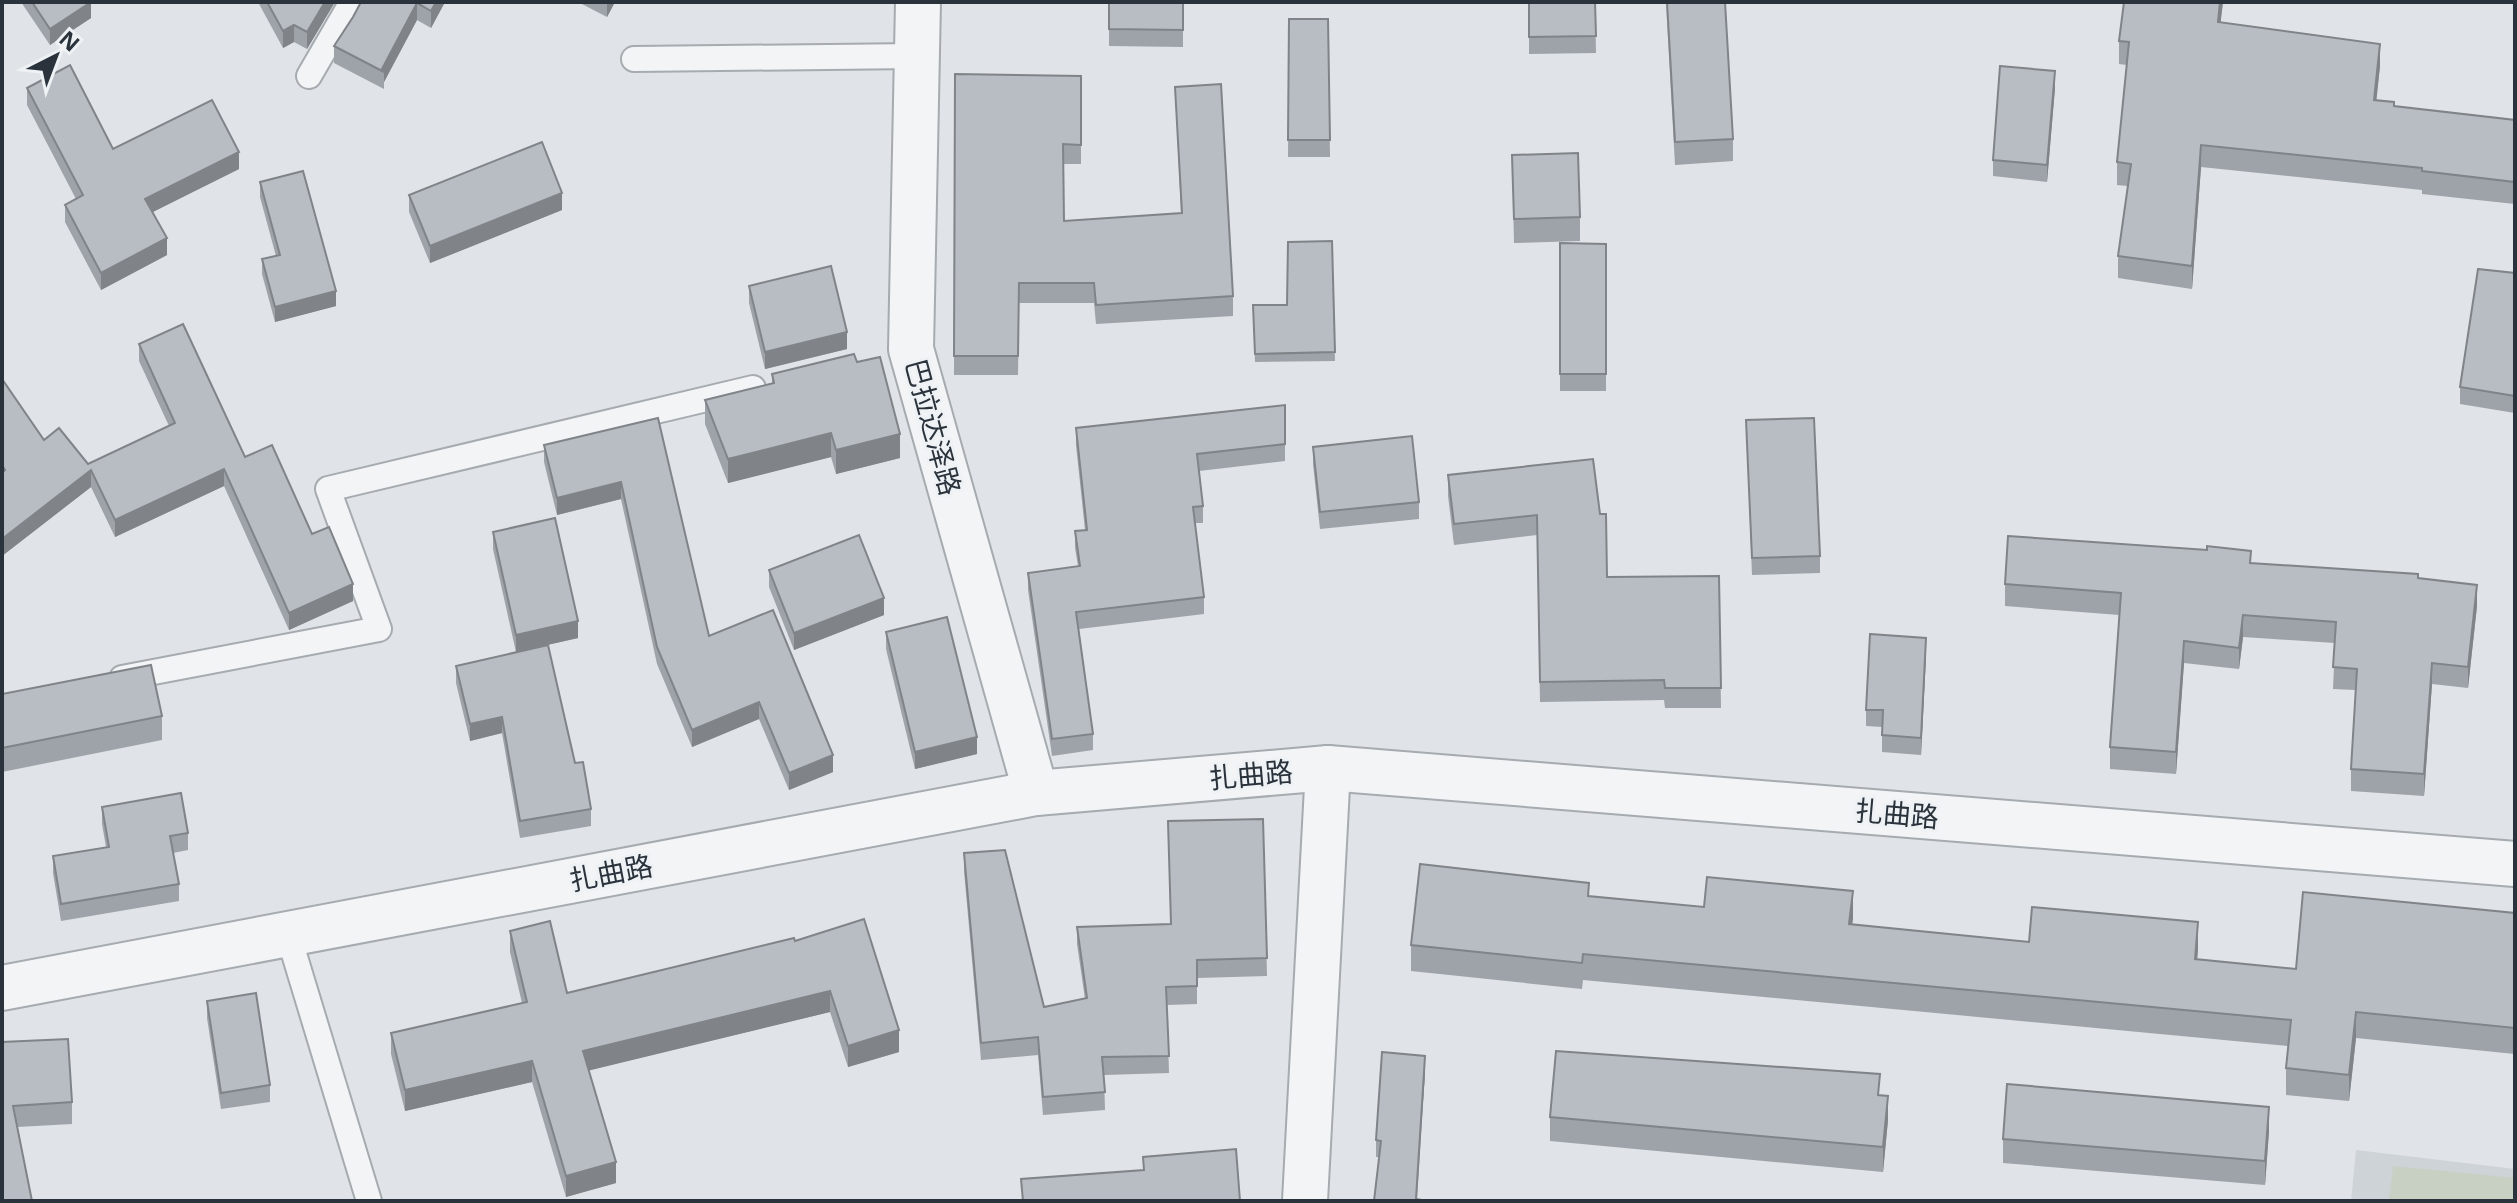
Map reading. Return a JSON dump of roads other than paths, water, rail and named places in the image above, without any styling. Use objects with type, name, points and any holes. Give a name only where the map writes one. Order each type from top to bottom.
[{"type":"street","name":"巴拉达泽路","points":[[918,2],[896,353],[1036,793]]},
{"type":"street","name":"扎曲路","points":[[2,988],[1036,793],[1328,768],[2515,864]]},
{"type":"street","points":[[1305,1201],[1328,768]]},
{"type":"lane","points":[[309,76],[352,2]]},
{"type":"lane","points":[[634,59],[917,56]]},
{"type":"lane","points":[[93,684],[379,629],[328,489],[776,383]]},
{"type":"lane","points":[[288,934],[369,1201]]}]
